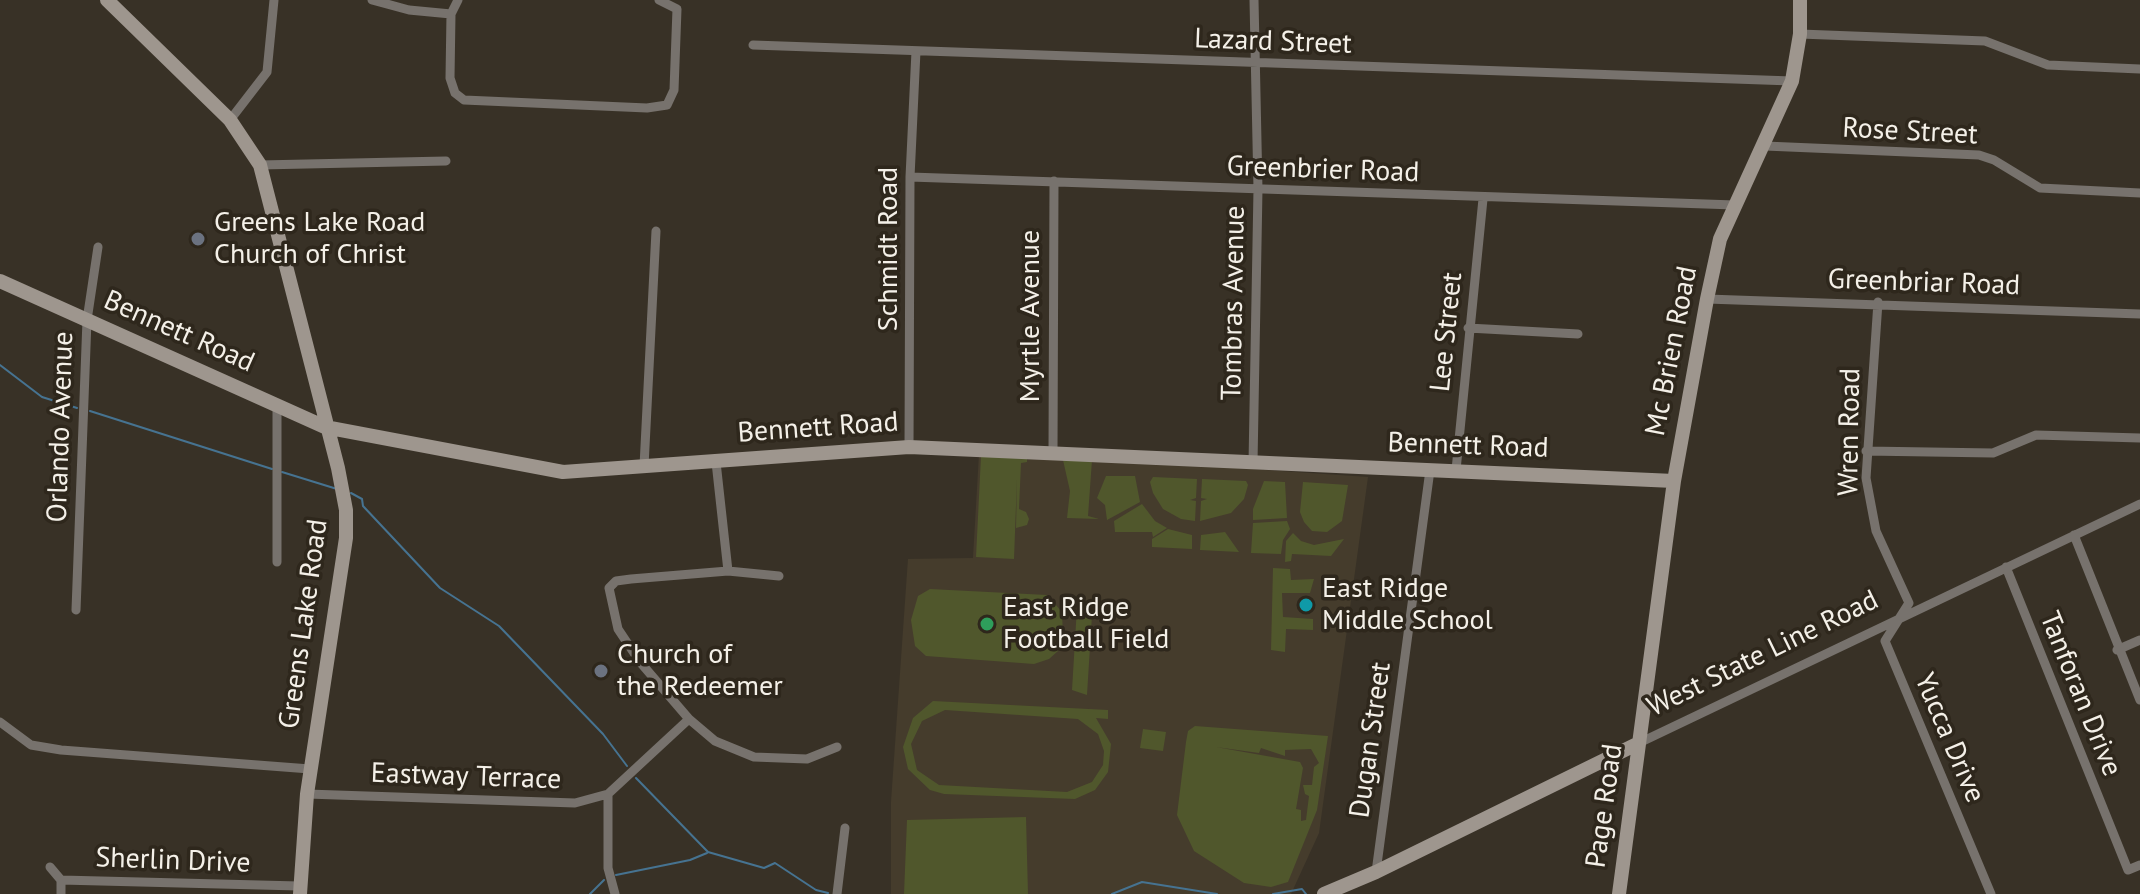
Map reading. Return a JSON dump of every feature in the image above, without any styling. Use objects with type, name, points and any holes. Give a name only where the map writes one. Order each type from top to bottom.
[{"type":"street","name":"Greens Lake Road","points":[[107,0],[230,120],[260,165],[340,477],[346,538],[310,769],[299,890]]},
{"type":"street","points":[[230,120],[267,72],[274,0]]},
{"type":"street","points":[[372,0],[409,10],[451,14]]},
{"type":"street","points":[[458,0],[451,14],[450,78],[455,93],[464,100],[647,108],[667,105],[674,90],[677,9],[659,0]]},
{"type":"street","name":"Tombras Avenue","points":[[1253,463],[1258,189],[1254,0]]},
{"type":"street","name":"Mc Brien Road","points":[[1642,726],[1674,481],[1720,239],[1792,81],[1800,34],[1800,0]]},
{"type":"street","points":[[1800,34],[1985,41],[2048,65],[2140,69]]},
{"type":"street","name":"Lazard Street","points":[[753,45],[1792,81]]},
{"type":"street","name":"Schmidt Road","points":[[909,447],[910,177],[916,51]]},
{"type":"street","name":"Rose Street","points":[[1765,146],[1979,155],[1994,160],[2040,188],[2140,193]]},
{"type":"street","points":[[260,165],[446,161]]},
{"type":"street","name":"Greenbrier Road","points":[[910,177],[1483,199],[1735,205]]},
{"type":"street","name":"Myrtle Avenue","points":[[1053,451],[1054,181]]},
{"type":"street","name":"Lee Street","points":[[1456,470],[1483,199]]},
{"type":"street","points":[[644,466],[656,231]]},
{"type":"street","name":"Orlando Avenue","points":[[76,610],[87,320],[98,247]]},
{"type":"street","name":"Bennett Road","points":[[0,281],[325,427],[563,472],[909,447],[1674,481]]},
{"type":"street","name":"Greenbriar Road","points":[[1707,299],[1878,302],[2140,314]]},
{"type":"street","name":"Wren Road","points":[[1878,302],[1866,451],[1868,493],[1876,531],[1909,603]]},
{"type":"street","points":[[1468,328],[1578,334]]},
{"type":"street","points":[[277,404],[277,562]]},
{"type":"street","points":[[1866,451],[1993,453],[2036,435],[2140,438]]},
{"type":"street","points":[[716,462],[728,571]]},
{"type":"street","name":"Dugan Street","points":[[1376,872],[1430,470]]},
{"type":"street","name":"West State Line Road","points":[[1324,894],[1376,872],[1901,616],[2140,504]]},
{"type":"street","points":[[2074,535],[2117,650],[2140,700]]},
{"type":"street","name":"Tanforan Drive","points":[[2006,567],[2128,870],[2140,865]]},
{"type":"street","points":[[779,576],[728,571],[616,581],[609,588],[618,629],[640,662],[689,719],[715,741],[754,757],[807,759],[837,747]]},
{"type":"street","name":"Yucca Drive","points":[[1909,603],[1885,641],[1991,894]]},
{"type":"street","points":[[2117,650],[2140,640]]},
{"type":"street","points":[[615,894],[608,868],[608,794],[689,719]]},
{"type":"street","points":[[0,722],[31,745],[61,750],[310,769]]},
{"type":"street","name":"Page Road","points":[[1619,894],[1642,726]]},
{"type":"street","name":"Eastway Terrace","points":[[307,794],[575,803],[608,794]]},
{"type":"street","points":[[837,894],[845,828]]},
{"type":"street","name":"Sherlin Drive","points":[[50,867],[61,880],[299,890]]},
{"type":"street","points":[[61,880],[61,894]]},
{"type":"shaded area","points":[[979,454],[1091,458],[1368,477],[1319,833],[1291,894],[891,894],[891,802],[908,559],[973,558]]},
{"type":"green space","points":[[981,456],[1027,457],[1027,462],[1021,463],[1019,509],[1026,512],[1029,519],[1027,525],[1016,528],[1017,479],[1014,559],[976,557]]},
{"type":"green space","points":[[1063,460],[1092,460],[1088,516],[1099,519],[1067,518],[1070,491]]},
{"type":"green space","points":[[1106,476],[1135,476],[1140,502],[1107,520],[1105,505],[1097,498]]},
{"type":"green space","points":[[1153,477],[1197,479],[1196,498],[1190,500],[1196,501],[1195,521],[1181,519],[1163,509],[1153,493],[1150,482]]},
{"type":"green space","points":[[1202,479],[1246,481],[1248,485],[1244,499],[1231,513],[1200,521],[1201,501],[1207,499],[1201,498]]},
{"type":"green space","points":[[1264,481],[1285,482],[1287,518],[1253,520],[1253,509]]},
{"type":"green space","points":[[1303,482],[1348,485],[1342,521],[1327,532],[1312,531],[1304,522],[1300,512]]},
{"type":"green space","points":[[1142,504],[1155,521],[1167,528],[1153,537],[1152,532],[1115,532],[1114,521]]},
{"type":"green space","points":[[1287,521],[1290,529],[1283,540],[1281,554],[1251,553],[1253,523]]},
{"type":"green space","points":[[1168,529],[1192,535],[1192,549],[1152,547],[1152,539]]},
{"type":"green space","points":[[1225,532],[1239,552],[1200,550],[1201,535]]},
{"type":"green space","points":[[1293,533],[1301,541],[1314,545],[1344,539],[1331,556],[1292,554],[1291,561],[1285,562],[1286,541]]},
{"type":"green space","points":[[1273,568],[1290,569],[1291,580],[1314,579],[1310,593],[1282,593],[1283,617],[1313,619],[1313,630],[1286,629],[1285,652],[1271,650]]},
{"type":"green space","name":"East Ridge Football Field","points":[[930,589],[1047,595],[1062,612],[1063,636],[1058,651],[1049,659],[1034,664],[926,656],[915,646],[911,620],[918,596]]},
{"type":"green space","points":[[1077,607],[1092,615],[1087,695],[1072,690]]},
{"type":"green space","points":[[933,701],[1108,710],[1108,719],[1096,718],[1111,744],[1108,772],[1095,790],[1075,799],[944,794],[930,790],[908,769],[903,747],[913,718]],"holes":[[[945,710],[1078,719],[1098,734],[1104,751],[1103,765],[1092,782],[1067,792],[939,785],[917,770],[911,744],[922,721]]]},
{"type":"green space","points":[[1195,726],[1328,736],[1317,810],[1288,882],[1271,887],[1244,883],[1194,851],[1177,815],[1188,731]],"holes":[[[1216,747],[1259,753],[1261,748],[1285,756],[1285,750],[1311,749],[1319,763],[1314,767],[1312,785],[1303,785],[1305,794],[1309,796],[1306,820],[1301,821],[1301,810],[1296,809],[1303,768],[1300,762]]]},
{"type":"green space","points":[[1143,729],[1166,732],[1163,751],[1140,748]]},
{"type":"green space","points":[[1026,817],[1028,894],[904,894],[907,820]]},
{"type":"waterway","points":[[0,365],[42,397],[77,408]]},
{"type":"waterway","points":[[90,411],[272,469]]},
{"type":"waterway","points":[[282,472],[337,489]]},
{"type":"waterway","points":[[351,493],[362,499],[363,506],[440,588],[499,626],[603,734],[627,766]]},
{"type":"waterway","points":[[636,778],[708,852],[764,868],[775,863],[816,890],[828,893]]},
{"type":"waterway","points":[[616,875],[690,860],[707,853]]},
{"type":"waterway","points":[[590,894],[604,880]]},
{"type":"waterway","points":[[1112,894],[1142,882],[1217,894]]},
{"type":"waterway","points":[[1273,894],[1302,889],[1306,894]]},
{"type":"place","name":"Greens Lake Road Church of Christ","points":[[198,239]]},
{"type":"place","name":"East Ridge Middle School","points":[[1306,605]]},
{"type":"place","name":"East Ridge Football Field","points":[[987,624]]},
{"type":"place","name":"Church of the Redeemer","points":[[601,671]]}]
